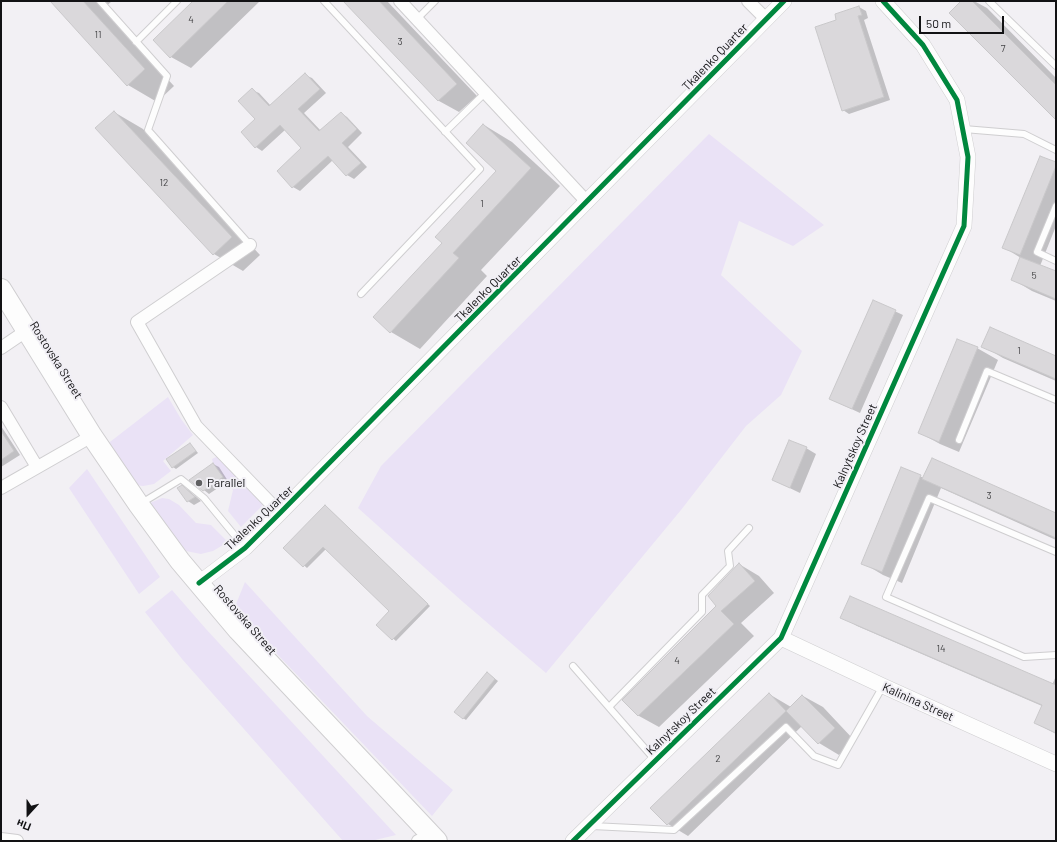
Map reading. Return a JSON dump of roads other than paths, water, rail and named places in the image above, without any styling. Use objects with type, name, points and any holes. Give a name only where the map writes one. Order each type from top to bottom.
[{"type":"highway","name":"Rostovska Street","points":[[1,289],[92,436],[139,505],[180,561],[238,630],[429,839]]},
{"type":"street","points":[[400,1],[587,202]]},
{"type":"street","points":[[748,1],[766,19]]},
{"type":"street","name":"Tkalenko Quarter","points":[[199,583],[245,548],[784,1]]},
{"type":"street","name":"Kalnytskoy Street","points":[[573,841],[781,638],[964,226],[968,157],[957,100],[923,45],[883,1]]},
{"type":"street","points":[[250,245],[137,322],[196,426],[280,513]]},
{"type":"street","points":[[1,348],[26,331]]},
{"type":"street","points":[[1,407],[37,466]]},
{"type":"street","points":[[1,488],[37,466],[92,436]]},
{"type":"street","name":"Kalinina Street","points":[[781,638],[1056,764]]},
{"type":"street","points":[[1,839],[17,841]]},
{"type":"lane","points":[[100,1],[167,76],[148,130],[250,245]]},
{"type":"lane","points":[[136,42],[177,1]]},
{"type":"lane","points":[[324,1],[480,169],[361,294]]},
{"type":"lane","points":[[417,19],[435,1]]},
{"type":"lane","points":[[989,1],[1056,66]]},
{"type":"lane","points":[[445,132],[485,93]]},
{"type":"lane","points":[[963,129],[1024,134],[1056,150]]},
{"type":"lane","points":[[1056,206],[1037,252],[1056,261]]},
{"type":"lane","points":[[959,440],[987,371],[1056,400]]},
{"type":"lane","points":[[139,505],[181,479],[204,498],[245,548]]},
{"type":"lane","points":[[1056,552],[929,498],[886,597],[1024,657],[1056,655]]},
{"type":"lane","points":[[609,707],[702,612],[702,594],[730,566],[728,551],[749,528]]},
{"type":"lane","points":[[573,666],[655,760]]},
{"type":"lane","points":[[588,826],[674,830],[786,727],[814,756],[838,765],[883,686]]},
{"type":"place","name":"Parallel","points":[[199,483]]}]
